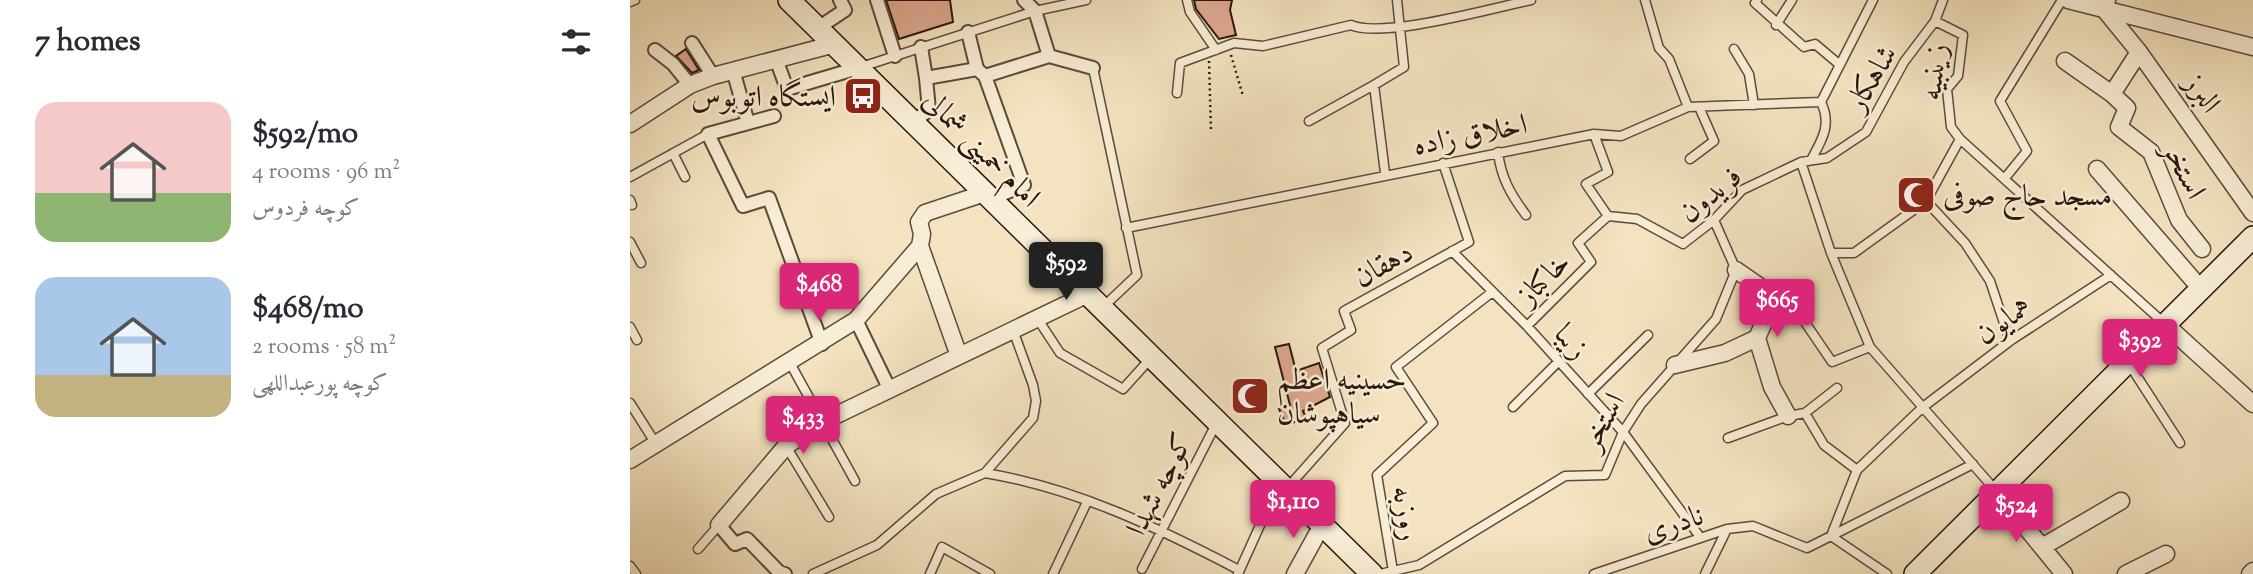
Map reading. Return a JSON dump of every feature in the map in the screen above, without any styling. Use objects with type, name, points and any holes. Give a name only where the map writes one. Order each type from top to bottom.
[{"type":"main road","name":"امام خمینی شمالی","points":[[789,0],[1322,525],[1383,572]]},
{"type":"main road","points":[[1915,574],[2165,324],[2251,242]]},
{"type":"street","points":[[818,28],[845,10],[840,0]]},
{"type":"street","points":[[877,0],[895,56]]},
{"type":"street","points":[[1024,0],[1035,11],[1049,56]]},
{"type":"street","points":[[2068,0],[2106,4],[2253,47]]},
{"type":"street","name":"البرز","points":[[2106,4],[2253,213]]},
{"type":"street","points":[[630,460],[822,344],[856,320],[919,246],[922,234],[919,222],[925,213],[1024,185],[968,32]]},
{"type":"street","points":[[692,43],[713,76]]},
{"type":"street","points":[[630,124],[690,85],[713,76],[835,44]]},
{"type":"street","points":[[913,122],[929,110],[921,47]]},
{"type":"street","points":[[655,50],[673,64],[690,85]]},
{"type":"street","points":[[2065,61],[2112,94],[2139,52]]},
{"type":"street","points":[[926,78],[981,73],[1049,56],[1093,68]]},
{"type":"street","points":[[776,59],[787,89],[858,68]]},
{"type":"street","points":[[733,71],[748,124]]},
{"type":"street","name":"استخر","points":[[2112,94],[2127,108],[2119,127],[2151,152],[2179,220],[2202,249]]},
{"type":"street","points":[[774,116],[708,134],[743,206],[769,198],[822,344]]},
{"type":"street","points":[[2097,169],[2201,289]]},
{"type":"street","points":[[919,246],[959,356]]},
{"type":"street","points":[[1675,365],[1725,353],[1757,338],[1776,297],[1736,270]]},
{"type":"street","points":[[785,574],[779,572],[747,539],[735,544],[719,525],[786,446],[822,422],[1037,318],[1095,301]]},
{"type":"street","points":[[856,320],[890,390]]},
{"type":"street","points":[[2165,324],[2253,404]]},
{"type":"street","points":[[1757,338],[1772,387],[1788,416]]},
{"type":"street","points":[[1997,492],[2064,574]]},
{"type":"street","points":[[2042,547],[2120,501]]},
{"type":"street","points":[[1295,574],[1322,525]]},
{"type":"street","points":[[2126,574],[2166,554]]},
{"type":"lane","points":[[858,68],[1035,11],[1086,0]]},
{"type":"lane","points":[[1187,0],[1190,12],[1213,51]]},
{"type":"lane","points":[[1309,121],[1404,67],[1397,0]]},
{"type":"lane","points":[[1177,93],[1180,63],[1228,45],[1263,46],[1352,25],[1363,30],[1400,27],[1531,0]]},
{"type":"lane","points":[[1645,0],[1659,48],[1669,59],[1688,107]]},
{"type":"lane","points":[[1757,0],[1755,3],[1804,47],[1815,44],[1840,65]]},
{"type":"lane","points":[[1776,24],[1792,0]]},
{"type":"lane","points":[[1811,160],[1826,131],[1828,116],[1821,102],[1873,0]]},
{"type":"lane","name":"زینبیه","points":[[1943,0],[1935,21],[1963,35],[1958,76],[1947,89],[1951,127],[1960,139],[2165,324]]},
{"type":"lane","points":[[2005,178],[2027,151],[2000,101],[2062,0]]},
{"type":"lane","name":"شاهکار","points":[[1801,162],[1827,158],[1866,132],[1905,62],[1935,21]]},
{"type":"lane","points":[[1734,49],[1749,74],[1754,105]]},
{"type":"lane","points":[[1093,68],[1137,275],[1095,301]]},
{"type":"lane","points":[[1374,85],[1385,173]]},
{"type":"lane","name":"اخلاق زاده","points":[[1126,228],[1385,173],[1594,134],[1621,136],[1688,107],[1821,102]]},
{"type":"lane","points":[[1690,159],[1714,141],[1699,107]]},
{"type":"lane","points":[[630,177],[708,134]]},
{"type":"lane","points":[[1594,134],[1608,172],[1586,184],[1608,216]]},
{"type":"lane","points":[[1830,253],[1854,253],[1926,201],[1960,139]]},
{"type":"lane","points":[[1498,152],[1500,172],[1510,194],[1526,215]]},
{"type":"lane","points":[[673,153],[685,177]]},
{"type":"lane","points":[[1801,162],[1830,253],[1870,346],[1997,492]]},
{"type":"lane","name":"فریدون","points":[[1608,216],[1637,219],[1683,244],[1714,220],[1742,190],[1801,162]]},
{"type":"lane","points":[[1443,163],[1469,242],[1452,251]]},
{"type":"lane","points":[[1926,201],[1965,243],[1990,281],[2010,341]]},
{"type":"lane","name":"خاکباز","points":[[1527,326],[1591,262],[1578,243],[1608,216]]},
{"type":"lane","points":[[1714,220],[1736,270]]},
{"type":"lane","points":[[630,242],[641,263]]},
{"type":"lane","name":"زیبا","points":[[1452,251],[1491,293],[1527,326],[1623,432],[1700,537]]},
{"type":"lane","name":"دهقان","points":[[1285,488],[1345,423],[1322,348],[1351,330],[1344,311],[1452,251]]},
{"type":"lane","name":"استخر","points":[[1380,574],[1419,565],[1565,475],[1605,475],[1623,432],[1641,404],[1716,318],[1736,270]]},
{"type":"lane","name":"همایون","points":[[1857,470],[1923,407],[2010,341],[2111,275]]},
{"type":"lane","name":"روزبه","points":[[1383,572],[1377,475],[1433,423],[1395,367],[1491,293]]},
{"type":"lane","points":[[1776,297],[1798,312],[1832,362],[1870,346]]},
{"type":"lane","points":[[1037,318],[1060,353],[1123,389],[1152,357]]},
{"type":"lane","points":[[630,327],[637,340]]},
{"type":"lane","points":[[813,574],[877,545],[936,494],[985,473],[1033,418],[1036,401],[1013,330]]},
{"type":"lane","points":[[1588,394],[1648,335]]},
{"type":"lane","points":[[1513,407],[1559,361]]},
{"type":"lane","points":[[2128,362],[2180,443]]},
{"type":"lane","points":[[790,363],[855,481]]},
{"type":"lane","points":[[1728,438],[1788,416],[1805,413],[1837,388]]},
{"type":"lane","points":[[630,402],[656,444]]},
{"type":"lane","points":[[1805,413],[1824,445],[1857,470],[1831,536]]},
{"type":"lane","name":"کوچه شهدا","points":[[1142,569],[1160,528],[1217,421]]},
{"type":"lane","points":[[786,446],[829,517]]},
{"type":"lane","points":[[1831,536],[1973,464]]},
{"type":"lane","points":[[985,473],[1027,480],[1160,528],[1238,572],[1266,512],[1285,488]]},
{"type":"lane","points":[[1053,574],[1087,502]]},
{"type":"lane","points":[[698,549],[719,525]]},
{"type":"lane","name":"نادری","points":[[1594,574],[1727,529],[1753,526],[1807,548],[1831,536]]},
{"type":"lane","points":[[1705,574],[1727,529]]},
{"type":"lane","points":[[1831,536],[1887,574]]},
{"type":"lane","points":[[930,574],[942,547],[990,574]]},
{"type":"lane","points":[[630,566],[636,574]]},
{"type":"path","points":[[1228,45],[1243,96]]},
{"type":"path","points":[[1211,131],[1213,51]]},
{"type":"building","points":[[886,0],[950,0],[953,22],[899,39]]},
{"type":"building","points":[[1194,0],[1232,0],[1230,10],[1236,35],[1219,39],[1196,9]]},
{"type":"building","points":[[686,49],[699,70],[692,73],[676,56]]},
{"type":"building","points":[[1289,344],[1296,371],[1319,363],[1330,397],[1303,411],[1306,418],[1286,425],[1279,409],[1290,405],[1275,347]]},
{"type":"place","name":"ایستگاه اتوبوس","points":[[863,96]]},
{"type":"place","name":"مسجد حاج صوفی","points":[[1916,195]]},
{"type":"place","name":"حسینیه اعظم سیاهپوشان","points":[[1250,396]]}]
